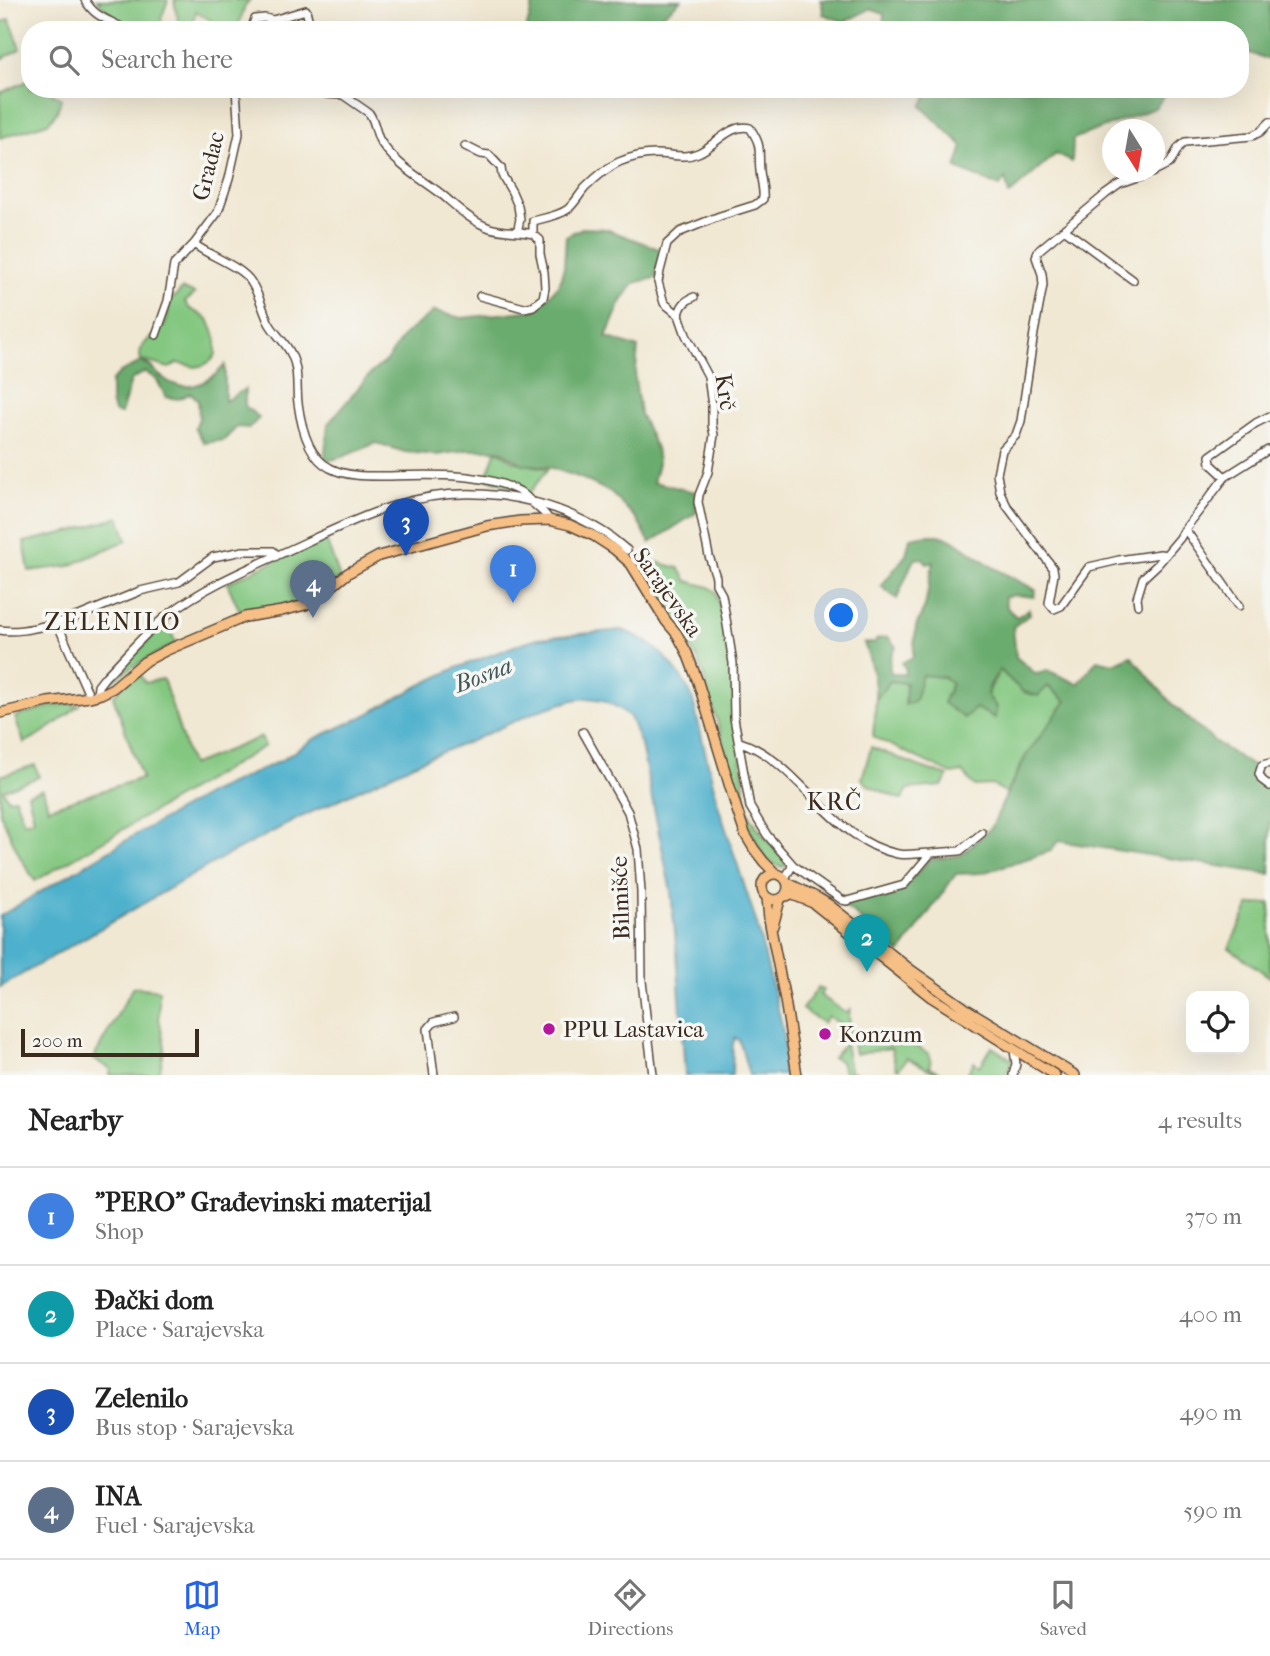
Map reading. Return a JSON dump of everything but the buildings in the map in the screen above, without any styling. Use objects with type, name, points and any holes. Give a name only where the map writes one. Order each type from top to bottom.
[{"type":"main road","name":"Sarajevska","points":[[0,713],[113,688],[144,662],[167,650],[246,617],[305,605],[348,573],[379,556],[488,526],[549,520],[570,525],[594,536],[631,564],[677,634],[695,672],[745,834],[766,864],[783,878],[828,904],[911,970],[965,1008],[1075,1075]]},
{"type":"main road","name":"Sarajevska","points":[[754,849],[764,881]]},
{"type":"main road","points":[[772,935],[773,921],[788,890],[783,878],[769,876],[764,881],[762,890],[767,898],[767,911],[797,1075]]},
{"type":"main road","points":[[767,898],[775,900],[793,895],[813,903],[931,997],[1055,1075]]},
{"type":"street","points":[[85,0],[94,13],[111,21]]},
{"type":"street","points":[[255,21],[265,18],[273,20],[306,10],[309,21]]},
{"type":"street","name":"Gradac","points":[[156,335],[168,301],[174,265],[218,212],[239,134],[237,98]]},
{"type":"street","points":[[347,98],[369,113],[379,138],[412,174],[474,221],[491,228],[533,234],[540,240],[545,288],[543,298],[534,306],[524,308],[480,296]]},
{"type":"street","points":[[1165,166],[1170,163],[1185,142],[1252,135],[1260,132],[1270,122]]},
{"type":"street","name":"Krč","points":[[533,234],[533,221],[568,209],[587,186],[603,171],[617,163],[656,154],[677,157],[692,155],[702,152],[736,129],[744,126],[750,128],[761,148],[763,199],[755,205],[680,232],[667,244],[658,282],[664,303],[680,315],[686,335],[708,376],[714,435],[708,472],[698,502],[709,556],[725,612],[733,663],[734,718],[750,807],[766,835],[793,866],[842,900],[847,901],[904,885],[931,853]]},
{"type":"street","points":[[465,146],[489,155],[501,168],[518,206],[519,231]]},
{"type":"street","points":[[1125,182],[1106,194],[1038,251],[1036,257],[1043,285],[1020,421],[1016,435],[1002,450],[997,474],[1000,492],[1007,506],[1054,568],[1049,604],[1054,609],[1061,606],[1090,567],[1119,560],[1166,555]]},
{"type":"street","points":[[1065,228],[1133,280]]},
{"type":"street","points":[[194,244],[249,279],[268,323],[292,354],[298,403],[306,437],[316,458],[323,464],[338,472],[367,476],[445,476],[487,480],[526,495],[549,520]]},
{"type":"street","points":[[680,315],[685,301],[694,298]]},
{"type":"street","points":[[1225,477],[1211,464],[1210,456],[1270,416]]},
{"type":"street","points":[[1138,605],[1137,598],[1143,578],[1180,538],[1225,477],[1269,449]]},
{"type":"street","points":[[57,623],[95,693],[150,631],[172,612],[209,589],[351,522],[393,505],[438,496],[503,495],[531,501],[578,518],[603,531],[627,550]]},
{"type":"street","points":[[1185,529],[1239,606]]},
{"type":"street","points":[[0,630],[21,630],[57,623],[140,591],[179,582],[214,557],[257,550],[273,551],[275,557]]},
{"type":"street","name":"Bilmišće","points":[[583,732],[628,812],[638,849],[642,981],[653,1075]]},
{"type":"street","points":[[740,741],[775,761],[827,813],[857,836],[877,846],[899,854],[960,851],[982,833]]},
{"type":"street","points":[[1270,763],[1262,765],[1259,774],[1270,786]]},
{"type":"street","points":[[783,878],[793,866]]},
{"type":"street","points":[[434,1075],[428,1029],[434,1022],[454,1017]]},
{"type":"street","points":[[1013,1075],[1016,1064],[1014,1050]]},
{"type":"green space","points":[[97,0],[168,0],[162,21],[118,21]]},
{"type":"green space","points":[[174,0],[250,0],[240,21],[211,21],[196,11],[193,21],[178,21]]},
{"type":"green space","points":[[534,0],[681,0],[656,21],[528,21]]},
{"type":"green space","points":[[820,0],[1270,0],[1270,60],[1249,53],[1249,21],[884,21],[884,14],[870,9],[841,21],[823,14]]},
{"type":"green space","points":[[9,19],[20,49],[0,60],[0,24]]},
{"type":"green space","points":[[21,84],[21,98],[61,99],[57,112],[48,123],[0,138],[0,93]]},
{"type":"green space","points":[[926,98],[1163,98],[1155,108],[1126,119],[1102,119],[1102,128],[1073,139],[1072,162],[1056,154],[1009,195],[1005,178],[1000,187],[956,168],[963,146],[921,106]]},
{"type":"green space","points":[[582,228],[606,229],[662,250],[655,278],[634,283],[620,304],[606,337],[638,348],[635,379],[640,414],[656,448],[658,463],[653,482],[696,492],[696,513],[650,543],[637,519],[610,492],[549,467],[523,464],[499,450],[467,450],[438,455],[405,452],[376,443],[324,462],[328,424],[371,373],[388,359],[404,335],[434,311],[462,318],[536,310],[559,285],[564,266],[566,236]]},
{"type":"green space","points":[[182,289],[195,294],[185,302],[189,308],[208,319],[216,338],[216,354],[204,365],[195,367],[177,363],[169,368],[141,360],[141,349],[166,322],[170,298],[175,297]]},
{"type":"green space","points":[[141,362],[149,365],[167,381],[185,386],[202,383],[225,365],[225,401],[245,389],[245,406],[259,418],[249,428],[237,427],[224,440],[204,443],[195,428],[199,418],[198,400],[191,393],[179,399],[166,397],[157,380],[145,372],[131,380],[121,414],[114,412],[111,382],[120,372]]},
{"type":"green space","points":[[496,450],[513,461],[548,469],[528,494],[486,478]]},
{"type":"green space","points":[[119,517],[127,540],[69,566],[29,571],[24,542]]},
{"type":"green space","points":[[939,535],[954,540],[994,568],[1036,590],[1034,597],[1005,597],[1005,604],[1017,617],[1029,609],[1030,614],[1013,627],[1016,657],[1036,674],[1047,670],[1078,684],[1097,660],[1114,664],[1131,656],[1172,704],[1214,741],[1255,768],[1270,787],[1270,874],[1058,841],[1051,851],[982,873],[956,874],[900,953],[843,906],[905,886],[929,860],[961,855],[992,827],[1026,756],[1066,701],[1048,686],[1038,696],[1023,692],[1000,670],[987,694],[996,707],[995,718],[976,708],[964,718],[943,703],[952,683],[943,677],[922,675],[915,701],[905,705],[906,683],[890,681],[876,699],[875,684],[864,643],[875,643],[877,639],[888,637],[896,647],[890,660],[891,674],[905,674],[902,663],[913,657],[916,626],[925,607],[933,562],[927,564],[923,558],[915,559],[897,599],[881,586],[906,555],[910,538]]},
{"type":"green space","points":[[325,537],[340,578],[307,600],[243,618],[227,583]]},
{"type":"green space","points":[[645,559],[679,568],[687,581],[709,587],[716,592],[729,649],[745,803],[760,831],[788,864],[783,867],[767,861],[744,818],[704,675],[681,632],[662,608],[649,578],[634,560]]},
{"type":"green space","points":[[166,622],[176,643],[134,666],[102,688]]},
{"type":"green space","points":[[1000,669],[1023,692],[1047,686],[1066,701],[1026,756],[1006,793],[993,785],[974,786],[963,772],[952,774],[873,737],[876,699],[890,681],[906,683],[922,674],[943,677],[976,708],[995,718],[996,707],[987,695]]},
{"type":"green space","points":[[140,674],[145,683],[163,679],[191,765],[261,737],[265,746],[35,881],[20,857],[0,813],[0,776],[35,765],[39,777],[3,790],[8,799],[15,798],[24,822],[34,819],[28,794],[43,789],[48,808],[142,778],[113,696]]},
{"type":"green space","points":[[67,704],[79,705],[53,726],[24,743],[15,717]]},
{"type":"green space","points":[[871,747],[948,776],[942,786],[908,789],[902,800],[869,786],[862,779]]},
{"type":"green space","points":[[1270,903],[1270,977],[1229,948],[1249,905]]},
{"type":"green space","points":[[133,987],[159,990],[159,1018],[165,1047],[159,1075],[110,1075],[111,1069],[93,1059]]},
{"type":"green space","points":[[818,988],[823,990],[820,995],[846,1013],[850,1009],[851,1035],[844,1037],[850,1072],[855,1072],[856,1075],[844,1075],[840,1062],[833,1058],[844,1044],[843,1034],[838,1030],[840,1024],[828,1016],[823,1023],[802,1009]]},
{"type":"green space","points":[[895,1034],[929,1054],[929,1067],[945,1075],[936,1075],[907,1058],[899,1069],[896,1068],[891,1048],[855,1054],[853,1042],[889,1036],[890,1041]]},
{"type":"green space","points":[[992,1047],[1011,1059],[1012,1063],[1005,1075],[967,1074],[974,1062],[980,1066]]},
{"type":"water","name":"Bosna","points":[[622,630],[644,641],[664,656],[680,675],[692,697],[719,808],[756,921],[782,1025],[788,1075],[749,1075],[739,1040],[735,1038],[732,1075],[685,1075],[671,892],[641,745],[630,717],[603,700],[587,698],[537,711],[429,757],[299,818],[222,858],[0,987],[0,916],[135,835],[210,793],[280,761],[314,739],[454,669],[538,638]]},
{"type":"place","name":"Zelenilo","points":[[406,556]]},
{"type":"place","name":"\"PERO\" Građevinski materijal","points":[[513,603]]},
{"type":"place","name":"INA","points":[[313,618]]},
{"type":"place","name":"Đački dom","points":[[867,972]]},
{"type":"place","name":"PPU Lastavica","points":[[549,1029]]},
{"type":"place","name":"Konzum","points":[[825,1034]]},
{"type":"district","name":"ZELENILO","points":[[113,622]]},
{"type":"district","name":"KRČ","points":[[835,802]]}]
